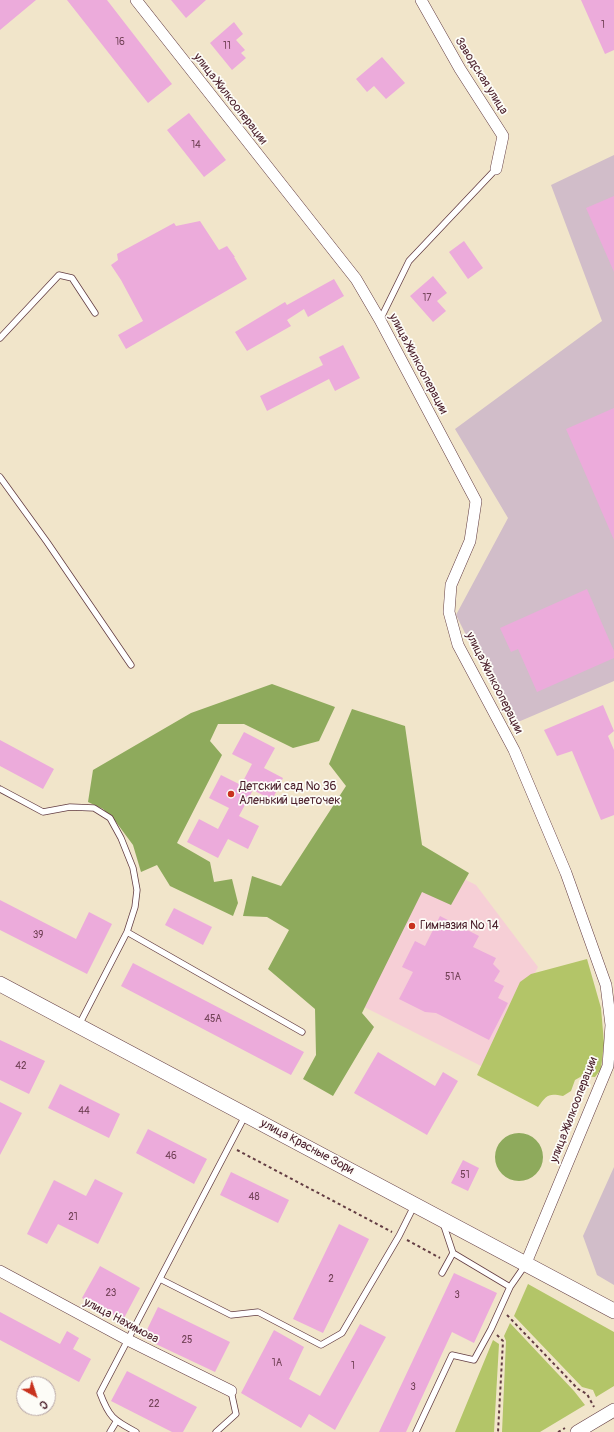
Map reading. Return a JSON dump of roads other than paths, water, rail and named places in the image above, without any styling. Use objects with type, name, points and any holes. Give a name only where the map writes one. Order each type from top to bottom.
[{"type":"main road","name":"улица Красные Зори","points":[[0,984],[247,1114],[614,1311]]},
{"type":"street","name":"улица Жилкооперации","points":[[136,0],[356,279],[380,320],[476,501],[470,541],[451,585],[449,612],[458,646],[517,757],[566,872],[606,985],[611,1026],[608,1066],[526,1263]]},
{"type":"street","name":"Заводская улица","points":[[421,0],[460,69],[503,136],[496,169]]},
{"type":"street","name":"улица Нахимова","points":[[0,1271],[128,1340],[231,1391]]},
{"type":"street","points":[[577,1432],[614,1410]]},
{"type":"lane","points":[[380,320],[409,261],[496,169]]},
{"type":"lane","points":[[0,338],[59,275],[72,278],[95,313]]},
{"type":"lane","points":[[0,477],[47,542],[131,665]]},
{"type":"lane","points":[[0,789],[43,812],[70,807],[94,808],[110,818],[121,838],[134,868],[138,890],[135,907],[127,932],[79,1025]]},
{"type":"lane","points":[[127,932],[302,1032]]},
{"type":"lane","points":[[136,1432],[116,1422],[106,1408],[100,1393],[247,1114]]},
{"type":"lane","points":[[160,1279],[231,1315],[258,1312],[321,1345],[342,1333],[415,1204]]},
{"type":"lane","points":[[441,1218],[453,1253],[510,1287]]},
{"type":"lane","points":[[442,1273],[453,1253]]},
{"type":"lane","points":[[416,1432],[452,1354],[474,1360],[491,1329],[510,1287],[526,1263]]},
{"type":"lane","points":[[216,1432],[236,1414],[231,1391]]},
{"type":"lane","points":[[110,1432],[116,1422]]},
{"type":"place","name":"Детский сад № 36 Аленький цветочек","points":[[231,794]]},
{"type":"place","name":"Гимназия № 14","points":[[412,926]]}]
